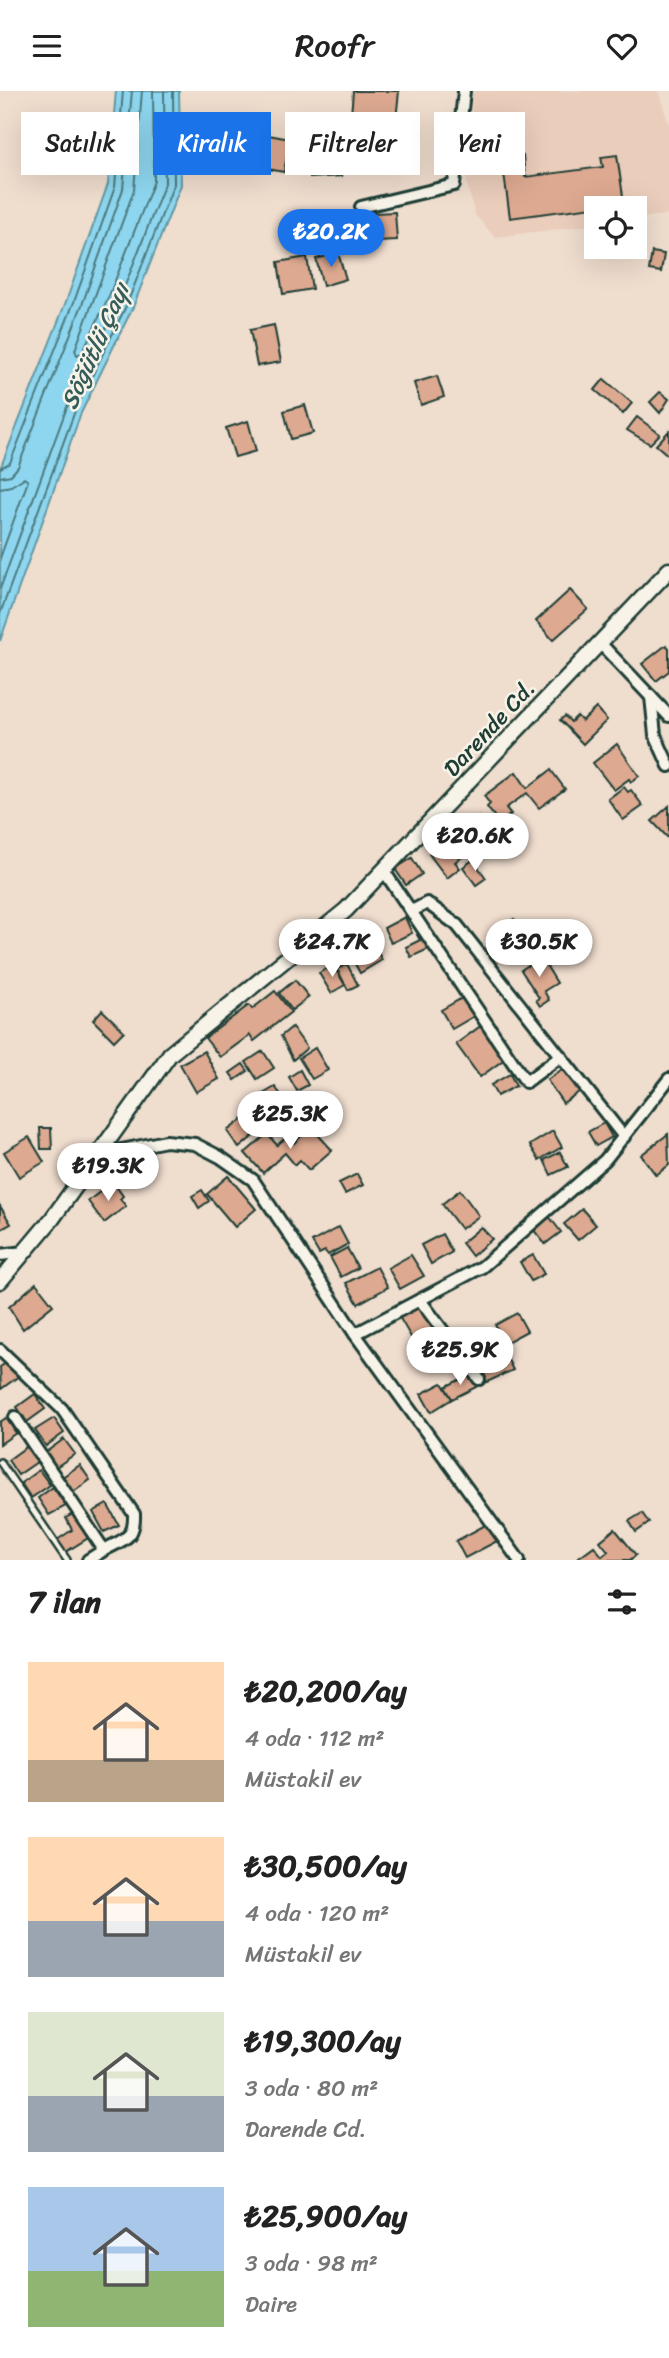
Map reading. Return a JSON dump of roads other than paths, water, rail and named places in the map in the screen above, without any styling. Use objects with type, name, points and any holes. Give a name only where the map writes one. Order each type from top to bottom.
[{"type":"street","points":[[361,207],[454,185],[464,91]]},
{"type":"street","name":"Darende Cd.","points":[[0,1281],[97,1155],[170,1054],[346,910],[669,570]]},
{"type":"street","points":[[600,643],[669,716]]},
{"type":"street","points":[[651,697],[655,735],[669,766]]},
{"type":"street","points":[[384,871],[526,1082],[561,1056]]},
{"type":"street","points":[[412,911],[427,903],[457,925],[624,1137]]},
{"type":"street","points":[[355,1334],[482,1267],[605,1160],[669,1079]]},
{"type":"street","points":[[97,1155],[166,1141],[195,1144],[220,1157],[253,1180],[355,1334],[519,1560]]},
{"type":"street","points":[[0,1255],[24,1252]]},
{"type":"street","points":[[420,1300],[479,1379]]},
{"type":"street","points":[[0,1350],[62,1409],[134,1514],[135,1527],[130,1537],[88,1560]]},
{"type":"street","points":[[15,1417],[104,1550]]},
{"type":"lane","points":[[0,1462],[67,1560]]},
{"type":"water","name":"Söğütlü Çayı","points":[[116,91],[179,91],[179,112],[153,112],[153,175],[181,175],[181,185],[133,307],[81,413],[0,641],[0,469],[67,299],[108,184],[109,175],[139,175],[139,112],[114,112]]}]
